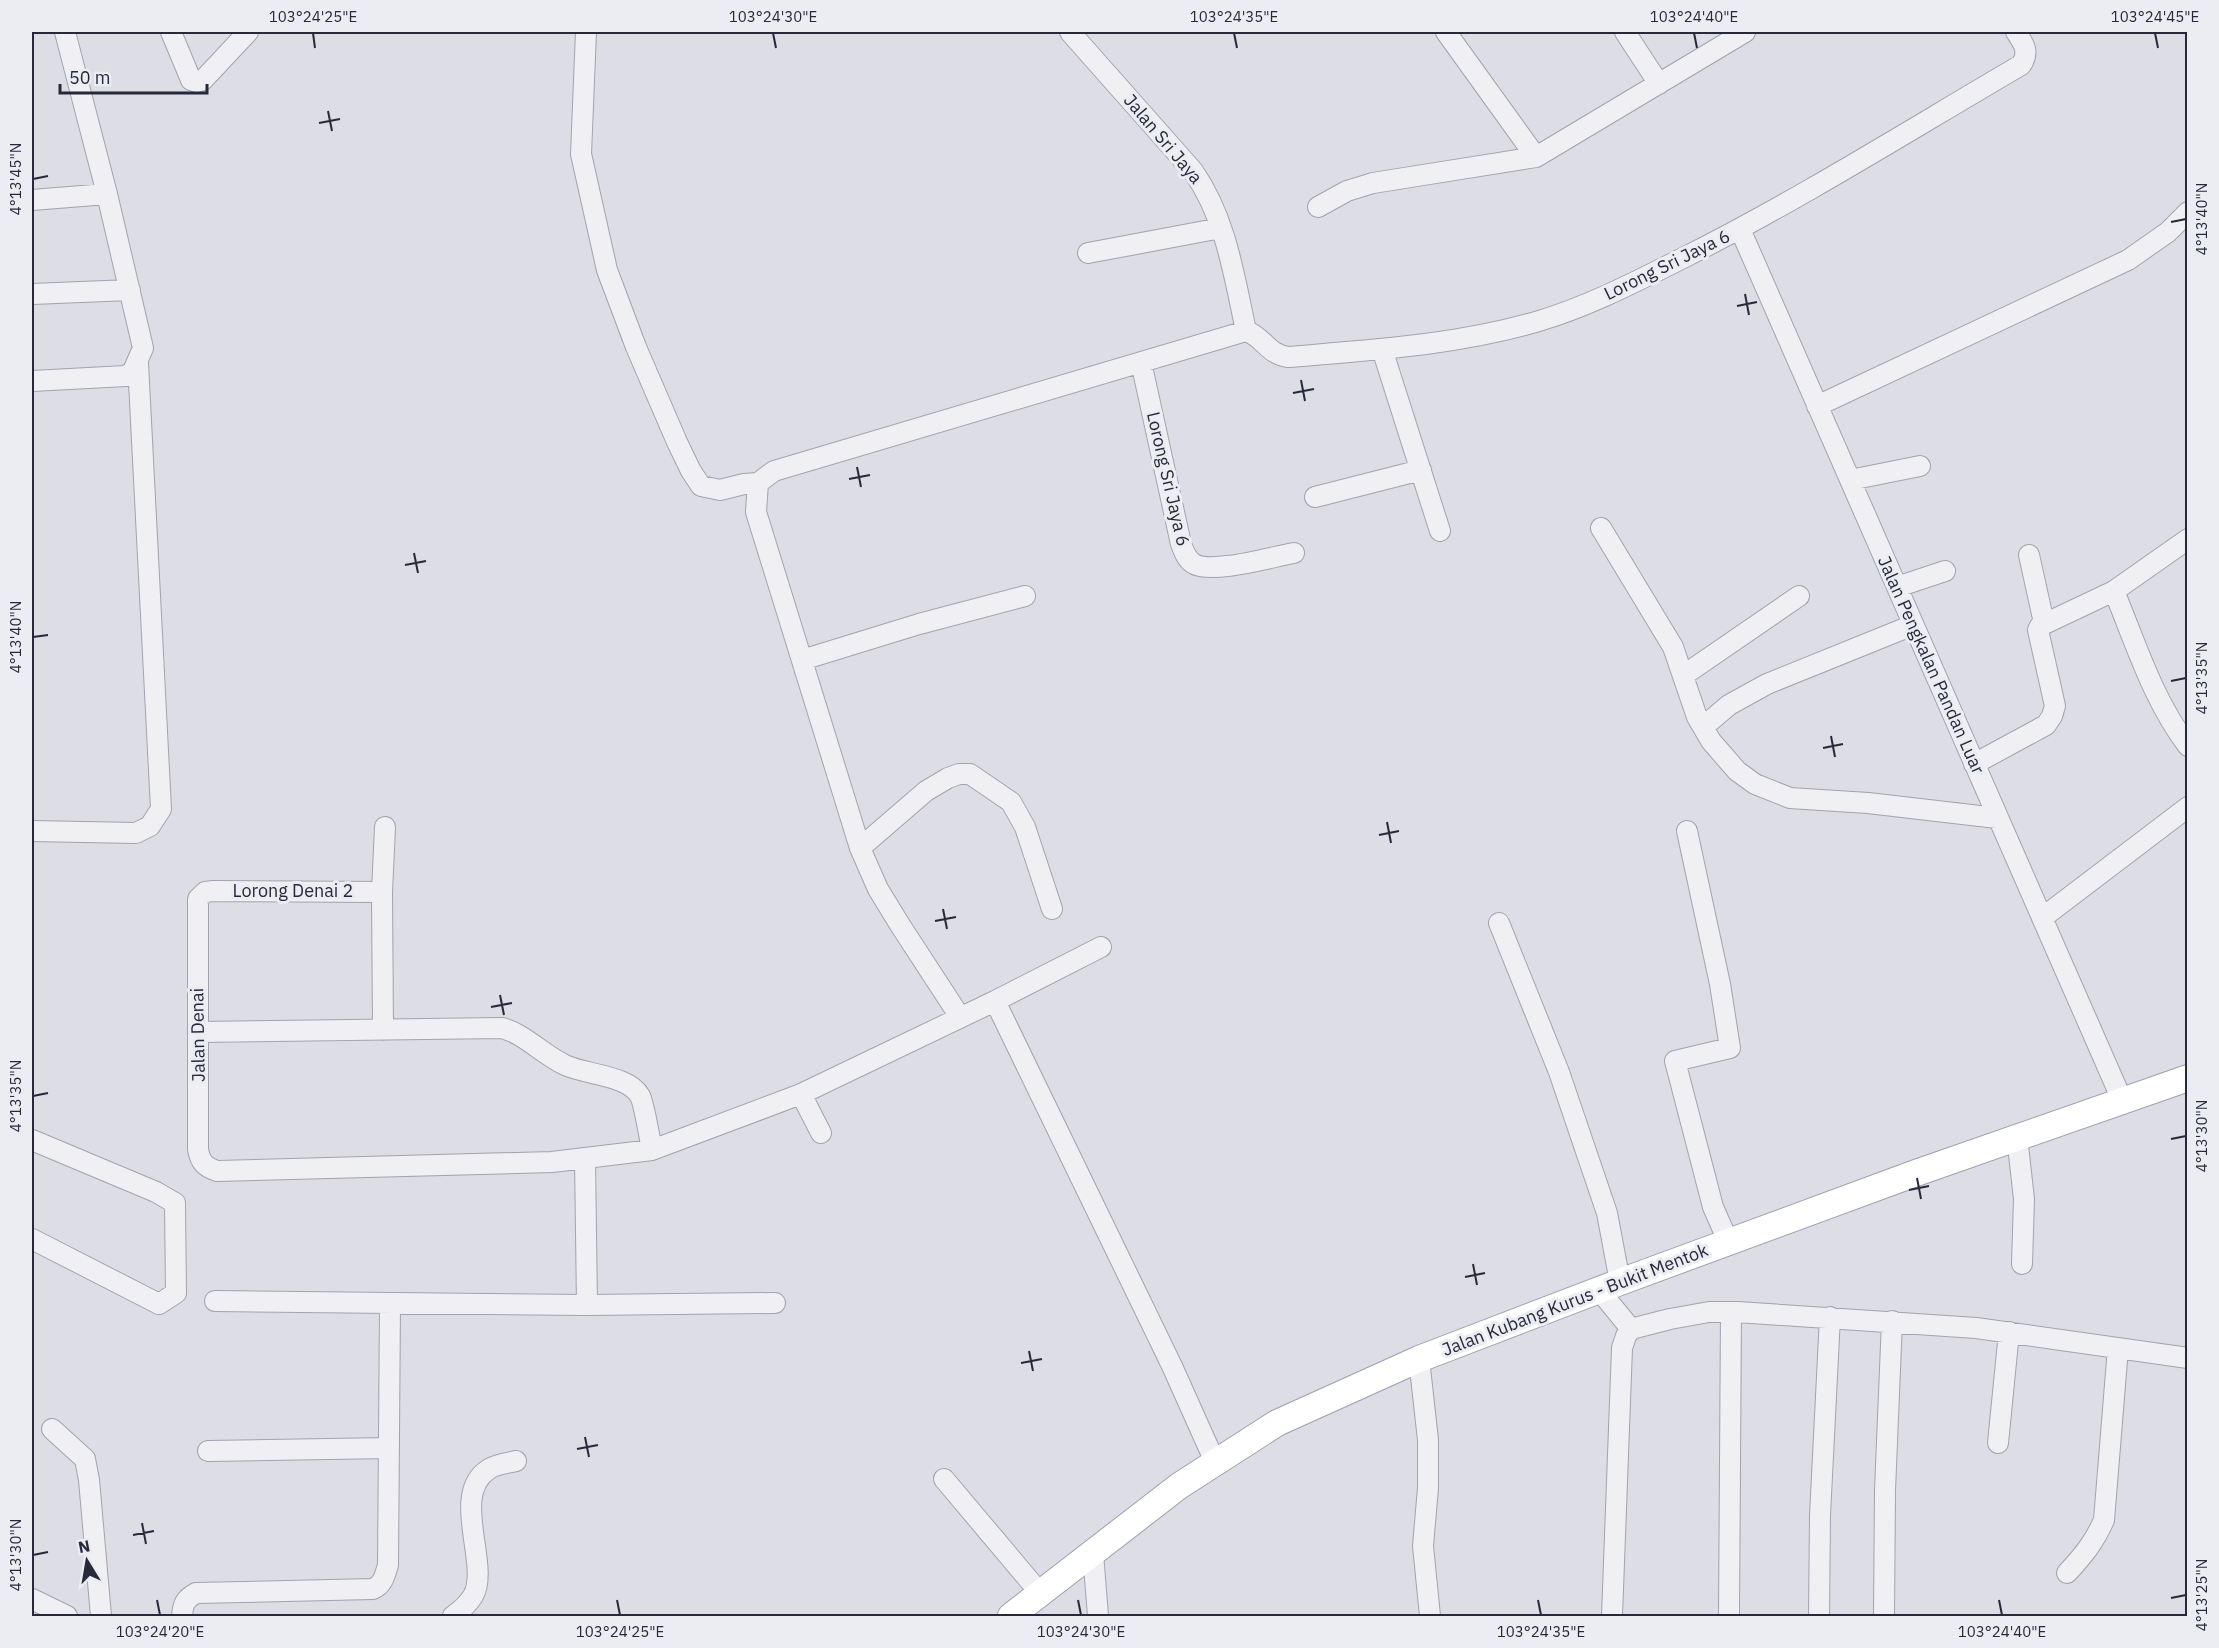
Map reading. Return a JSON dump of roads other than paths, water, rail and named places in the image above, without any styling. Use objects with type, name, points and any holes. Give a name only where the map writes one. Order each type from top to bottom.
[{"type":"main road","name":"Jalan Kubang Kurus - Bukit Mentok","points":[[1011,1617],[1179,1486],[1277,1423],[1419,1359],[1728,1241],[2187,1078]]},
{"type":"street","points":[[32,381],[126,376],[134,371],[142,348],[107,194],[65,32]]},
{"type":"street","points":[[171,32],[191,80],[197,82],[203,80],[248,32]]},
{"type":"street","points":[[586,32],[581,154],[607,270],[636,347],[691,471],[700,486],[720,490],[751,483],[774,471],[1246,331]]},
{"type":"street","name":"Jalan Sri Jaya","points":[[1070,32],[1192,171],[1205,189],[1221,228],[1246,331]]},
{"type":"street","points":[[1446,32],[1536,157]]},
{"type":"street","points":[[1625,32],[1659,84]]},
{"type":"street","points":[[1318,207],[1347,191],[1372,183],[1536,157],[1745,32]]},
{"type":"street","name":"Lorong Sri Jaya 6","points":[[1246,331],[1252,333],[1278,355],[1288,357],[1382,349],[1478,336],[1539,321],[1582,306],[1740,229],[2021,65],[2026,50],[2016,32]]},
{"type":"street","points":[[32,200],[107,194]]},
{"type":"street","points":[[1817,406],[2128,260],[2168,232],[2187,212]]},
{"type":"street","points":[[1088,253],[1221,228]]},
{"type":"street","name":"Jalan Pengkalan Pandan Luar","points":[[1740,229],[2122,1100]]},
{"type":"street","points":[[32,294],[130,290]]},
{"type":"street","points":[[1382,349],[1440,531]]},
{"type":"street","name":"Lorong Sri Jaya 6","points":[[1141,362],[1185,555],[1193,563],[1216,568],[1294,553]]},
{"type":"street","points":[[32,831],[136,833],[150,826],[161,809],[138,363]]},
{"type":"street","points":[[1850,480],[1920,466]]},
{"type":"street","points":[[1315,497],[1421,470]]},
{"type":"street","points":[[751,483],[756,512],[860,848],[878,889],[960,1017]]},
{"type":"street","points":[[1601,528],[1673,647],[1703,727],[1711,741],[1737,771],[1755,784],[1781,795],[1997,818]]},
{"type":"street","points":[[1974,764],[2046,725],[2052,716],[2055,706],[2038,630],[2044,623],[2114,591],[2187,539]]},
{"type":"street","points":[[2029,555],[2044,623]]},
{"type":"street","points":[[1897,587],[1946,572]]},
{"type":"street","points":[[2114,591],[2158,700],[2170,723],[2187,746]]},
{"type":"street","points":[[802,660],[919,624],[1025,596]]},
{"type":"street","points":[[1684,675],[1799,596]]},
{"type":"street","points":[[1703,727],[1729,705],[1767,684],[1913,625]]},
{"type":"street","points":[[860,848],[926,791],[948,778],[970,774],[1011,802],[1025,827],[1052,909]]},
{"type":"street","points":[[2042,918],[2187,807]]},
{"type":"street","points":[[383,1030],[382,892],[385,827]]},
{"type":"street","points":[[1687,831],[1720,984],[1730,1048],[1675,1061],[1713,1207],[1728,1241]]},
{"type":"street","name":"Lorong Denai 2","points":[[205,892],[382,892]]},
{"type":"street","name":"Jalan Denai","points":[[205,892],[198,899],[197,904],[198,1149],[200,1159],[206,1167],[217,1171],[435,1167],[552,1162],[585,1158]]},
{"type":"street","points":[[1499,922],[1559,1072],[1607,1213],[1610,1286],[1631,1329]]},
{"type":"street","points":[[586,1305],[585,1158],[652,1150],[801,1094],[995,1001],[1101,947]]},
{"type":"street","points":[[995,1001],[1172,1366],[1211,1465]]},
{"type":"street","points":[[198,1032],[502,1028],[513,1031],[565,1065],[590,1073],[615,1077],[640,1096],[652,1150]]},
{"type":"street","points":[[801,1094],[821,1133]]},
{"type":"street","points":[[2017,1137],[2024,1199],[2022,1264]]},
{"type":"street","points":[[32,1140],[156,1192],[175,1203],[176,1293],[159,1304],[32,1239]]},
{"type":"street","points":[[215,1301],[586,1305],[775,1303]]},
{"type":"street","points":[[182,1617],[187,1599],[196,1593],[379,1587],[388,1565],[390,1304]]},
{"type":"street","points":[[1612,1617],[1622,1347],[1631,1329],[1708,1312],[1830,1317],[1976,1328],[2187,1358]]},
{"type":"street","points":[[1729,1617],[1731,1312]]},
{"type":"street","points":[[1819,1617],[1820,1503],[1830,1317]]},
{"type":"street","points":[[1884,1617],[1885,1466],[1892,1321]]},
{"type":"street","points":[[1998,1443],[2009,1332]]},
{"type":"street","points":[[2067,1573],[2086,1553],[2104,1520],[2118,1348]]},
{"type":"street","points":[[1419,1359],[1428,1440],[1428,1488],[1423,1546],[1430,1617]]},
{"type":"street","points":[[52,1429],[85,1459],[102,1617]]},
{"type":"street","points":[[208,1451],[389,1448]]},
{"type":"street","points":[[453,1617],[473,1596],[477,1578],[471,1516],[473,1495],[478,1479],[490,1468],[516,1461]]},
{"type":"street","points":[[944,1479],[1040,1593]]},
{"type":"street","points":[[1093,1553],[1098,1617]]},
{"type":"street","points":[[32,1599],[67,1617]]}]
